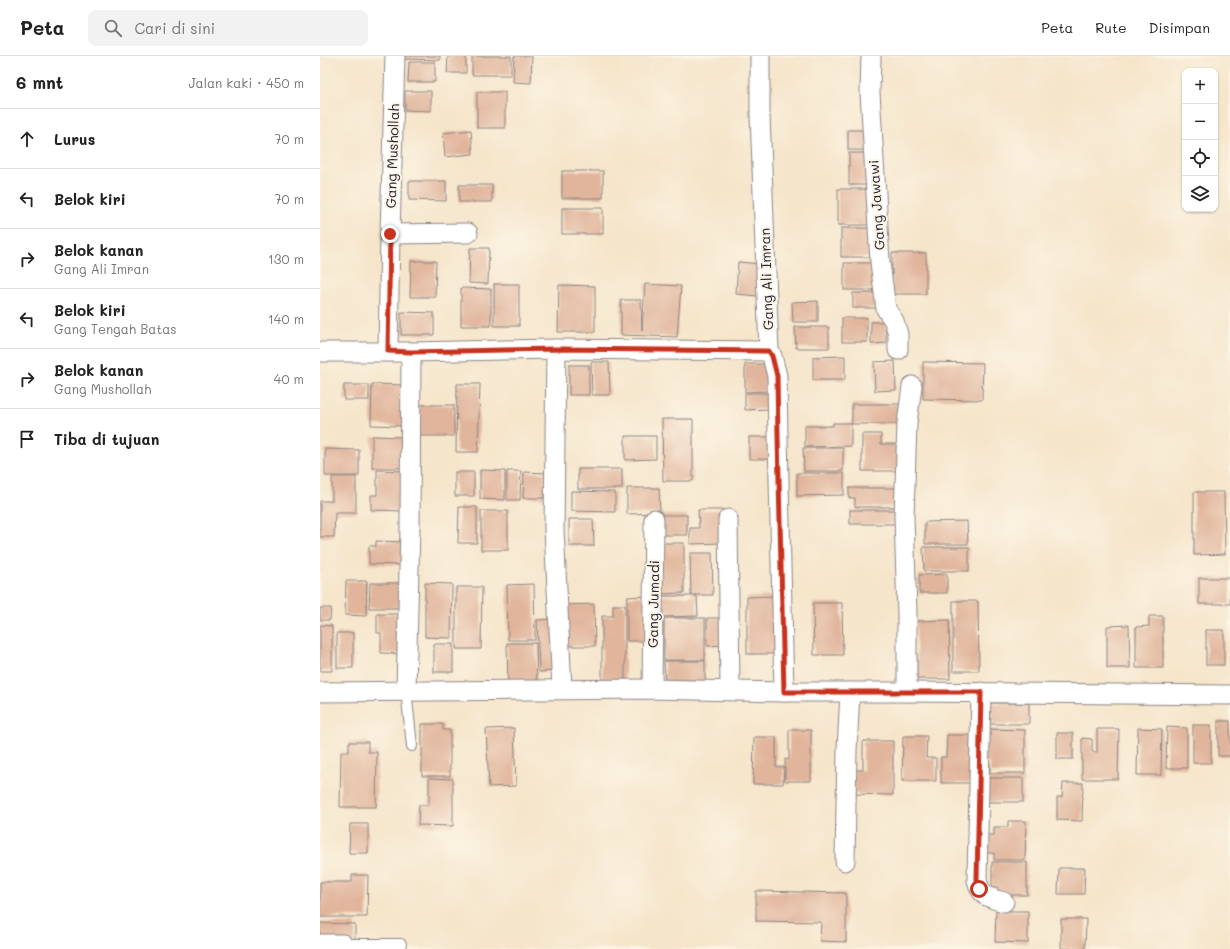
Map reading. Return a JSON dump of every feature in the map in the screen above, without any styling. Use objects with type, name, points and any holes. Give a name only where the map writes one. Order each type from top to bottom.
[{"type":"street","name":"Gang Mushollah","points":[[388,351],[395,56]]},
{"type":"street","name":"Gang Ali Imran","points":[[760,56],[760,115],[769,351],[772,356],[777,376],[784,692]]},
{"type":"street","name":"Gang Jawawi","points":[[871,56],[870,106],[880,262],[886,309],[894,321],[898,334],[898,350]]},
{"type":"street","points":[[390,234],[468,233]]},
{"type":"street","points":[[556,349],[554,529],[562,690]]},
{"type":"street","points":[[320,352],[556,349],[769,351]]},
{"type":"street","points":[[406,690],[410,528],[411,352]]},
{"type":"street","points":[[908,692],[908,613],[904,516],[907,423],[912,386]]},
{"type":"street","name":"Gang Jumadi","points":[[652,690],[654,519]]},
{"type":"street","points":[[728,519],[730,690]]},
{"type":"street","points":[[320,692],[406,690],[730,690],[784,692],[981,692],[1230,695]]},
{"type":"street","points":[[845,861],[847,750],[850,692]]},
{"type":"street","points":[[981,692],[977,880],[979,889],[987,897],[1004,902]]},
{"type":"street","points":[[320,944],[343,947]]},
{"type":"lane","points":[[406,690],[412,746]]},
{"type":"lane","points":[[343,947],[401,944]]},
{"type":"building","points":[[404,56],[440,56],[440,60],[404,59]]},
{"type":"building","points":[[448,56],[466,56],[466,73],[447,73]]},
{"type":"building","points":[[472,56],[511,56],[511,75],[472,75]]},
{"type":"building","points":[[514,56],[532,56],[531,83],[513,82]]},
{"type":"building","points":[[409,62],[435,62],[435,82],[408,82]]},
{"type":"building","points":[[405,91],[431,91],[431,111],[405,110]]},
{"type":"building","points":[[477,92],[505,92],[505,128],[477,128]]},
{"type":"building","points":[[471,130],[473,154],[445,157],[443,133]]},
{"type":"building","points":[[848,130],[870,130],[870,150],[848,150]]},
{"type":"building","points":[[849,153],[870,153],[871,185],[849,185]]},
{"type":"building","points":[[562,171],[603,171],[603,198],[562,198]]},
{"type":"building","points":[[409,181],[446,181],[446,201],[409,200]]},
{"type":"building","points":[[459,185],[492,185],[492,202],[459,202]]},
{"type":"building","points":[[838,189],[871,189],[871,225],[838,225]]},
{"type":"building","points":[[562,208],[603,208],[603,234],[562,234]]},
{"type":"building","points":[[841,228],[875,228],[875,257],[841,257]]},
{"type":"building","points":[[470,248],[489,248],[488,284],[469,283]]},
{"type":"building","points":[[892,253],[926,253],[926,294],[892,294]]},
{"type":"building","points":[[411,261],[436,261],[435,297],[410,297]]},
{"type":"building","points":[[738,262],[761,264],[758,296],[736,294]]},
{"type":"building","points":[[844,263],[877,263],[877,290],[844,290]]},
{"type":"building","points":[[494,284],[519,284],[519,326],[494,326]]},
{"type":"building","points":[[645,284],[681,286],[677,337],[621,335],[621,300],[641,300],[642,330]]},
{"type":"building","points":[[559,285],[595,286],[595,332],[558,332]]},
{"type":"building","points":[[461,288],[491,289],[491,326],[461,326]]},
{"type":"building","points":[[853,293],[879,293],[879,308],[853,308]]},
{"type":"building","points":[[818,301],[818,322],[793,322],[792,302]]},
{"type":"building","points":[[401,312],[434,313],[434,335],[401,335]]},
{"type":"building","points":[[842,318],[867,318],[867,342],[842,342]]},
{"type":"building","points":[[871,322],[886,322],[886,343],[871,344]]},
{"type":"building","points":[[795,327],[829,327],[829,348],[796,348]]},
{"type":"building","points":[[845,356],[845,380],[813,380],[813,357]]},
{"type":"building","points":[[895,361],[896,390],[875,391],[874,362]]},
{"type":"building","points":[[591,362],[609,362],[610,395],[592,395]]},
{"type":"building","points":[[923,362],[983,363],[982,400],[923,399]]},
{"type":"building","points":[[745,364],[767,364],[768,391],[745,392]]},
{"type":"building","points":[[569,365],[589,365],[589,395],[569,395]]},
{"type":"building","points":[[372,384],[404,385],[403,426],[371,425]]},
{"type":"building","points":[[457,384],[480,384],[478,452],[456,452]]},
{"type":"building","points":[[344,385],[369,385],[369,400],[344,400]]},
{"type":"building","points":[[745,393],[769,393],[769,409],[745,410]]},
{"type":"building","points":[[852,404],[902,404],[902,424],[852,424]]},
{"type":"building","points":[[420,405],[454,405],[454,436],[412,436]]},
{"type":"building","points":[[662,419],[693,419],[693,481],[663,481]]},
{"type":"building","points":[[833,423],[851,423],[851,446],[805,447],[805,426],[833,426]]},
{"type":"building","points":[[862,434],[881,434],[881,444],[899,444],[899,471],[862,471]]},
{"type":"building","points":[[372,436],[403,437],[402,468],[372,468]]},
{"type":"building","points":[[625,436],[656,436],[656,459],[625,460]]},
{"type":"building","points":[[749,437],[775,437],[775,459],[749,459]]},
{"type":"building","points":[[803,448],[843,448],[843,471],[804,471]]},
{"type":"building","points":[[325,449],[359,450],[359,476],[325,476]]},
{"type":"building","points":[[578,469],[622,469],[622,489],[578,489]]},
{"type":"building","points":[[377,470],[406,471],[405,511],[371,510],[371,495],[377,495]]},
{"type":"building","points":[[480,470],[505,471],[505,500],[480,499]]},
{"type":"building","points":[[507,471],[521,471],[520,500],[507,500]]},
{"type":"building","points":[[455,472],[474,472],[474,496],[455,496]]},
{"type":"building","points":[[524,472],[545,473],[544,498],[523,498]]},
{"type":"building","points":[[797,473],[844,473],[844,495],[797,496]]},
{"type":"building","points":[[332,477],[356,477],[356,513],[335,513],[334,537],[320,537],[320,501],[332,501]]},
{"type":"building","points":[[627,488],[659,488],[660,513],[627,514]]},
{"type":"building","points":[[849,488],[899,488],[899,507],[855,507],[855,498],[849,498]]},
{"type":"building","points":[[571,491],[615,492],[615,512],[571,511]]},
{"type":"building","points":[[1194,492],[1224,492],[1225,554],[1194,555]]},
{"type":"building","points":[[459,507],[477,507],[477,543],[458,543]]},
{"type":"building","points":[[698,510],[724,510],[724,543],[690,544],[690,528],[699,528]]},
{"type":"building","points":[[850,510],[897,510],[897,524],[850,524]]},
{"type":"building","points":[[481,511],[508,511],[508,550],[481,550]]},
{"type":"building","points":[[661,515],[687,515],[687,535],[661,535]]},
{"type":"building","points":[[569,519],[593,519],[594,546],[569,546]]},
{"type":"building","points":[[967,521],[968,544],[925,544],[925,522]]},
{"type":"building","points":[[376,541],[404,542],[403,565],[369,564],[369,546],[376,546]]},
{"type":"building","points":[[659,543],[684,543],[684,593],[659,594]]},
{"type":"building","points":[[923,547],[969,547],[969,571],[924,571]]},
{"type":"building","points":[[690,553],[712,553],[713,595],[691,595]]},
{"type":"building","points":[[947,574],[947,593],[919,593],[919,575]]},
{"type":"building","points":[[1199,578],[1230,578],[1230,604],[1199,604]]},
{"type":"building","points":[[346,581],[367,581],[366,616],[345,615]]},
{"type":"building","points":[[370,583],[402,583],[402,608],[369,608]]},
{"type":"building","points":[[425,583],[452,584],[451,638],[425,637]]},
{"type":"building","points":[[534,584],[535,640],[508,640],[507,585]]},
{"type":"building","points":[[456,587],[482,587],[481,649],[456,649]]},
{"type":"building","points":[[649,596],[649,641],[627,641],[627,597]]},
{"type":"building","points":[[661,596],[697,596],[698,616],[661,617]]},
{"type":"building","points":[[778,596],[778,654],[747,654],[747,597]]},
{"type":"building","points":[[953,601],[978,601],[979,671],[953,671]]},
{"type":"building","points":[[813,603],[842,603],[843,655],[814,655]]},
{"type":"building","points":[[594,604],[595,646],[566,646],[565,605]]},
{"type":"building","points":[[613,605],[625,605],[625,686],[602,686],[602,616],[613,616]]},
{"type":"building","points":[[320,608],[331,608],[330,620],[320,620]]},
{"type":"building","points":[[377,614],[404,614],[404,654],[381,653],[381,633],[377,633]]},
{"type":"building","points":[[1149,616],[1163,616],[1163,668],[1136,668],[1136,627],[1149,626]]},
{"type":"building","points":[[664,618],[705,618],[705,660],[664,660]]},
{"type":"building","points":[[707,618],[725,618],[725,645],[707,646]]},
{"type":"building","points":[[557,619],[559,671],[539,672],[537,620]]},
{"type":"building","points":[[949,620],[950,679],[917,679],[916,621]]},
{"type":"building","points":[[320,625],[332,626],[332,671],[320,671]]},
{"type":"building","points":[[1129,625],[1130,668],[1107,668],[1107,626]]},
{"type":"building","points":[[1206,630],[1224,630],[1224,665],[1206,665]]},
{"type":"building","points":[[337,633],[353,633],[353,668],[337,668]]},
{"type":"building","points":[[507,643],[536,643],[537,686],[508,686]]},
{"type":"building","points":[[434,644],[453,644],[453,672],[434,672]]},
{"type":"building","points":[[664,661],[705,661],[705,684],[665,684]]},
{"type":"building","points":[[984,703],[1029,703],[1029,724],[983,724]]},
{"type":"building","points":[[1218,721],[1230,721],[1230,756],[1218,756]]},
{"type":"building","points":[[422,724],[443,724],[443,730],[450,730],[450,776],[422,776]]},
{"type":"building","points":[[1193,725],[1211,725],[1211,763],[1193,763]]},
{"type":"building","points":[[1167,727],[1187,728],[1187,768],[1166,768]]},
{"type":"building","points":[[514,728],[516,786],[489,787],[486,729]]},
{"type":"building","points":[[1138,728],[1162,729],[1161,775],[1137,775]]},
{"type":"building","points":[[985,729],[1025,730],[1025,773],[990,773],[990,763],[984,763]]},
{"type":"building","points":[[1097,729],[1119,729],[1118,779],[1082,779],[1082,738],[1092,739],[1092,752],[1097,752]]},
{"type":"building","points":[[789,730],[811,730],[811,781],[785,781],[785,759],[789,760]]},
{"type":"building","points":[[1057,733],[1073,733],[1073,759],[1057,759]]},
{"type":"building","points":[[947,735],[971,735],[970,783],[941,783],[941,757],[946,757]]},
{"type":"building","points":[[903,736],[927,736],[926,758],[936,758],[936,781],[902,781]]},
{"type":"building","points":[[754,737],[776,737],[776,767],[784,767],[783,784],[753,784]]},
{"type":"building","points":[[863,741],[893,741],[893,795],[854,794],[854,770],[863,770]]},
{"type":"building","points":[[349,742],[368,742],[368,752],[377,752],[376,807],[340,807],[341,752],[349,752]]},
{"type":"building","points":[[429,778],[453,779],[453,826],[418,825],[419,805],[429,805]]},
{"type":"building","points":[[983,778],[1023,778],[1023,802],[983,802]]},
{"type":"building","points":[[1063,783],[1083,783],[1082,821],[1057,820],[1057,797],[1062,797]]},
{"type":"building","points":[[1008,821],[1026,821],[1025,860],[994,860],[994,853],[987,853],[987,835],[994,835],[994,827],[1008,827]]},
{"type":"building","points":[[350,824],[368,824],[368,853],[349,853]]},
{"type":"building","points":[[992,862],[1027,862],[1027,895],[998,895],[998,887],[992,887]]},
{"type":"building","points":[[1059,868],[1085,868],[1084,894],[1058,894]]},
{"type":"building","points":[[352,875],[368,875],[367,917],[320,917],[320,882],[352,882]]},
{"type":"building","points":[[756,891],[846,893],[846,942],[820,941],[821,922],[756,921]]},
{"type":"building","points":[[996,911],[1028,911],[1028,943],[995,942]]},
{"type":"building","points":[[1061,919],[1086,919],[1085,949],[1061,948]]},
{"type":"building","points":[[320,923],[355,924],[355,942],[320,942]]},
{"type":"route","points":[[390,234],[388,351],[411,352],[556,349],[769,351],[772,356],[777,376],[784,692],[981,692],[977,880],[979,889]]}]
